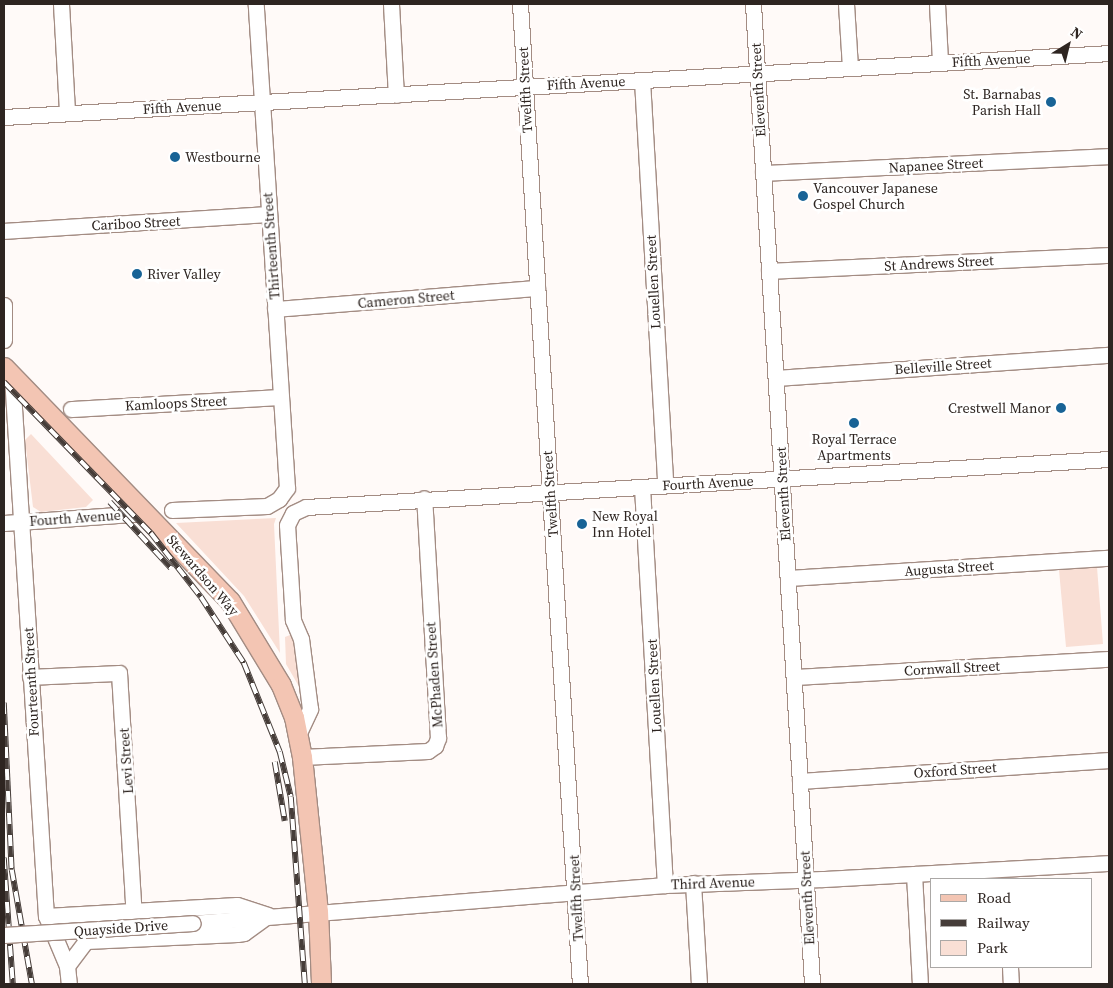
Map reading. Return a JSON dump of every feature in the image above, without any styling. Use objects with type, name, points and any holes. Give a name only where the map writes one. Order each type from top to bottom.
[{"type":"main road","name":"Stewardson Way","points":[[8,371],[230,602],[281,685],[298,735],[302,757],[318,911],[321,984]]},
{"type":"street","points":[[61,4],[67,114]]},
{"type":"street","name":"Thirteenth Street","points":[[172,510],[267,506],[279,499],[287,488],[256,4]]},
{"type":"street","points":[[391,4],[396,95]]},
{"type":"street","name":"Twelfth Street","points":[[520,4],[576,894],[580,984]]},
{"type":"street","name":"Eleventh Street","points":[[753,4],[812,984]]},
{"type":"street","points":[[846,4],[850,68]]},
{"type":"street","points":[[937,4],[940,62]]},
{"type":"street","name":"Fifth Avenue","points":[[4,117],[1109,53]]},
{"type":"street","name":"Louellen Street","points":[[642,80],[665,485]]},
{"type":"street","name":"Napanee Street","points":[[764,174],[1109,156]]},
{"type":"street","name":"Cariboo Street","points":[[4,231],[268,214]]},
{"type":"street","name":"St Andrews Street","points":[[769,272],[1109,255]]},
{"type":"street","name":"Cameron Street","points":[[276,309],[537,288]]},
{"type":"street","points":[[4,305],[4,340]]},
{"type":"street","name":"Belleville Street","points":[[776,378],[1109,355]]},
{"type":"street","name":"Fourteenth Street","points":[[8,371],[23,522],[30,677],[46,916],[66,966],[69,984]]},
{"type":"street","name":"Kamloops Street","points":[[71,409],[281,397]]},
{"type":"street","name":"Fourth Avenue","points":[[298,735],[310,709],[301,640],[293,620],[287,525],[300,510],[424,498],[1109,459]]},
{"type":"street","name":"Louellen Street","points":[[642,487],[665,885]]},
{"type":"street","name":"McPhaden Street","points":[[302,757],[428,751],[435,746],[438,738],[424,498]]},
{"type":"street","name":"Fourth Avenue","points":[[4,523],[146,513]]},
{"type":"street","name":"Augusta Street","points":[[788,578],[1109,558]]},
{"type":"street","name":"Cornwall Street","points":[[794,677],[1109,659]]},
{"type":"street","name":"Levi Street","points":[[30,677],[119,673],[135,938]]},
{"type":"street","name":"Oxford Street","points":[[800,781],[1109,760]]},
{"type":"street","name":"Third Avenue","points":[[269,916],[576,894],[693,883],[806,880],[914,874],[1004,874],[1109,863]]},
{"type":"street","points":[[914,874],[920,984]]},
{"type":"street","points":[[693,883],[700,984]]},
{"type":"street","points":[[46,916],[237,905],[269,916]]},
{"type":"street","points":[[66,966],[86,941],[244,933],[269,916]]},
{"type":"street","name":"Quayside Drive","points":[[4,935],[239,920],[269,916]]},
{"type":"street","points":[[1010,968],[1011,984]]},
{"type":"green space","points":[[31,434],[93,500],[86,507],[41,512],[33,507],[25,440]]},
{"type":"green space","points":[[276,518],[274,524],[280,653],[244,596],[176,523]]},
{"type":"green space","points":[[1097,567],[1103,644],[1066,647],[1059,570]]},
{"type":"green space","points":[[290,635],[295,640],[301,690],[286,664],[285,637]]},
{"type":"railway","points":[[4,382],[151,533],[201,597],[244,663],[280,752],[291,797],[305,984]]},
{"type":"railway","points":[[110,502],[171,568]]},
{"type":"railway","points":[[4,703],[12,870],[32,984]]},
{"type":"railway","points":[[275,762],[285,821]]},
{"type":"railway","points":[[4,858],[13,984]]},
{"type":"place","name":"St. Barnabas Parish Hall","points":[[1051,102]]},
{"type":"place","name":"Westbourne","points":[[175,157]]},
{"type":"place","name":"Vancouver Japanese Gospel Church","points":[[803,196]]},
{"type":"place","name":"River Valley","points":[[137,274]]},
{"type":"place","name":"Crestwell Manor","points":[[1061,408]]},
{"type":"place","name":"Royal Terrace Apartments","points":[[854,423]]},
{"type":"place","name":"New Royal Inn Hotel","points":[[582,524]]}]
